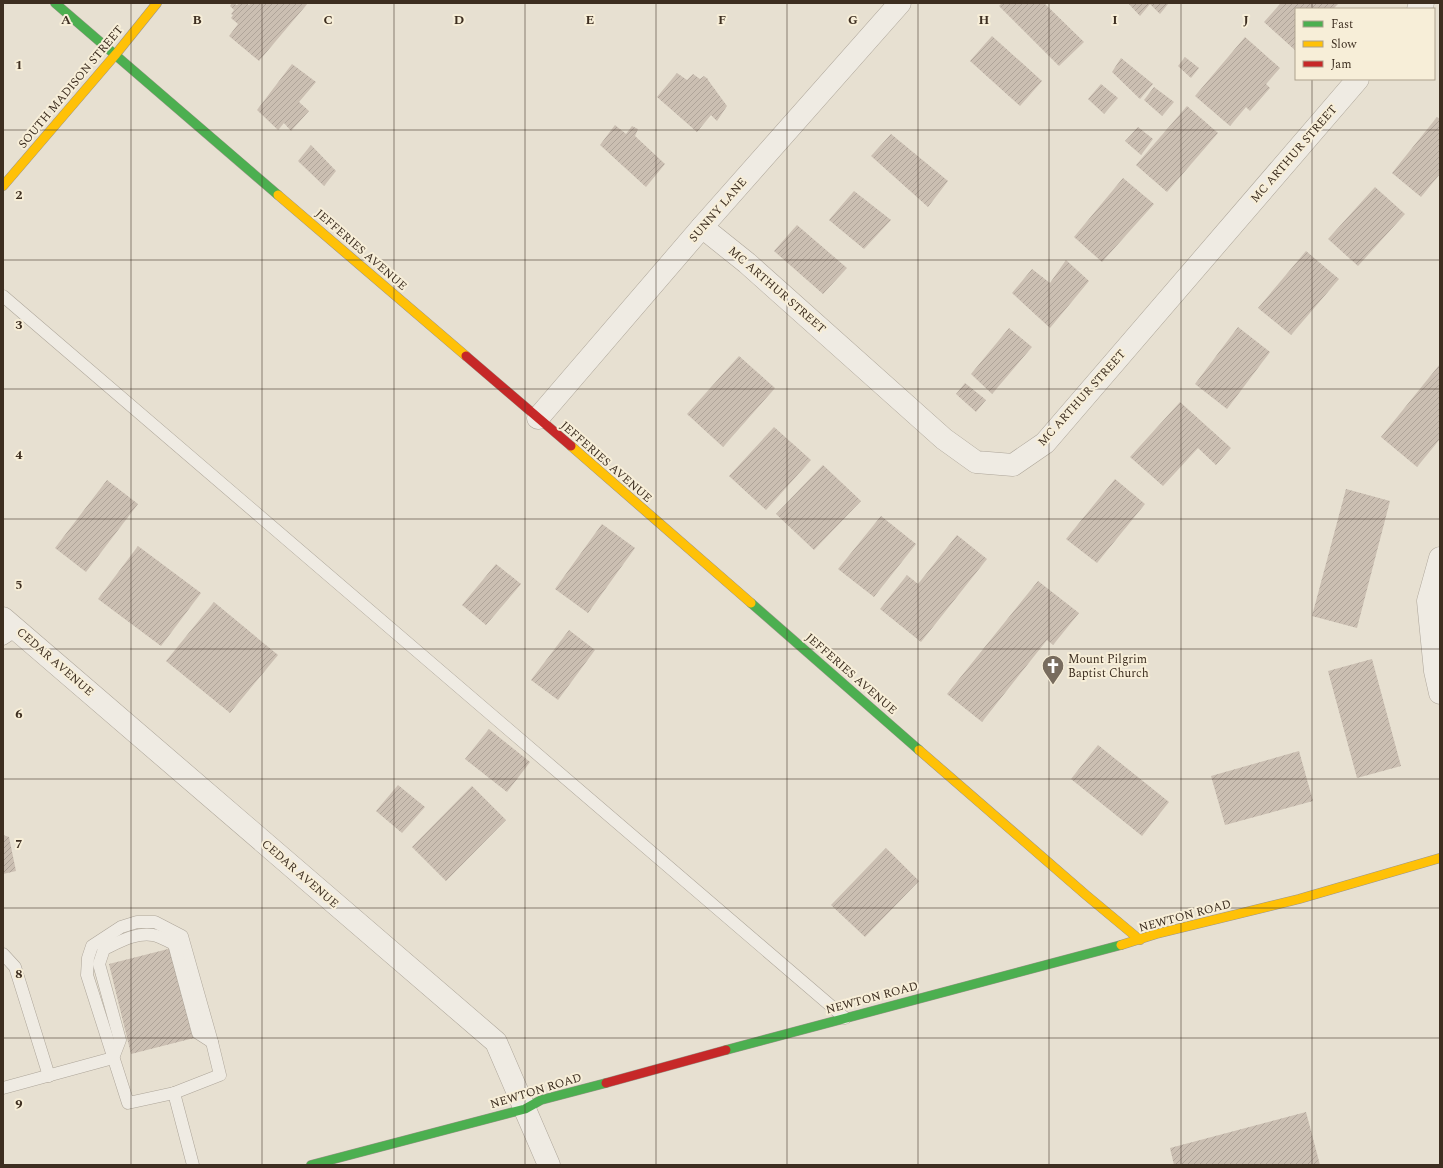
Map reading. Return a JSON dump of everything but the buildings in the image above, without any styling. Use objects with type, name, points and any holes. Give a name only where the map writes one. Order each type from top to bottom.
[{"type":"street","name":"JEFFERIES AVENUE","points":[[55,3],[538,418],[1086,895],[1140,940]]},
{"type":"street","name":"SOUTH MADISON STREET","points":[[3,186],[116,54],[157,3]]},
{"type":"street","name":"SUNNY LANE","points":[[538,418],[702,227],[900,3]]},
{"type":"street","name":"MC ARTHUR STREET","points":[[702,227],[747,263],[944,438],[976,462],[1013,465],[1045,443],[1357,80]]},
{"type":"street","points":[[1440,558],[1428,601],[1435,671],[1440,693]]},
{"type":"street","name":"CEDAR AVENUE","points":[[8,629],[496,1042],[549,1165]]},
{"type":"street","name":"NEWTON ROAD","points":[[312,1165],[525,1109],[541,1100],[1140,940],[1156,934],[1299,899],[1440,858]]},
{"type":"lane","points":[[3,296],[845,1018]]},
{"type":"lane","points":[[137,922],[155,922],[182,936],[220,1075],[174,1093],[128,1103],[114,1058],[87,975],[88,958],[92,946],[121,927],[137,922]]},
{"type":"lane","points":[[3,954],[15,967],[49,1076]]},
{"type":"lane","points":[[3,1088],[114,1058]]},
{"type":"lane","points":[[174,1093],[193,1165]]},
{"type":"traffic: fast","points":[[55,3],[278,195]]},
{"type":"traffic: fast","points":[[751,603],[919,750]]},
{"type":"traffic: fast","points":[[726,1050],[1121,945]]},
{"type":"traffic: fast","points":[[311,1165],[525,1109],[541,1100],[606,1083]]},
{"type":"traffic: slow","points":[[3,186],[116,54],[157,3]]},
{"type":"traffic: slow","points":[[278,195],[466,356]]},
{"type":"traffic: slow","points":[[571,446],[751,603]]},
{"type":"traffic: slow","points":[[919,750],[1140,940]]},
{"type":"traffic: slow","points":[[1121,945],[1156,934],[1299,899],[1440,858]]},
{"type":"traffic: jam","points":[[466,356],[571,446]]},
{"type":"traffic: jam","points":[[606,1083],[726,1050]]},
{"type":"place","name":"Mount Pilgrim Baptist Church","points":[[1053,686]]}]
